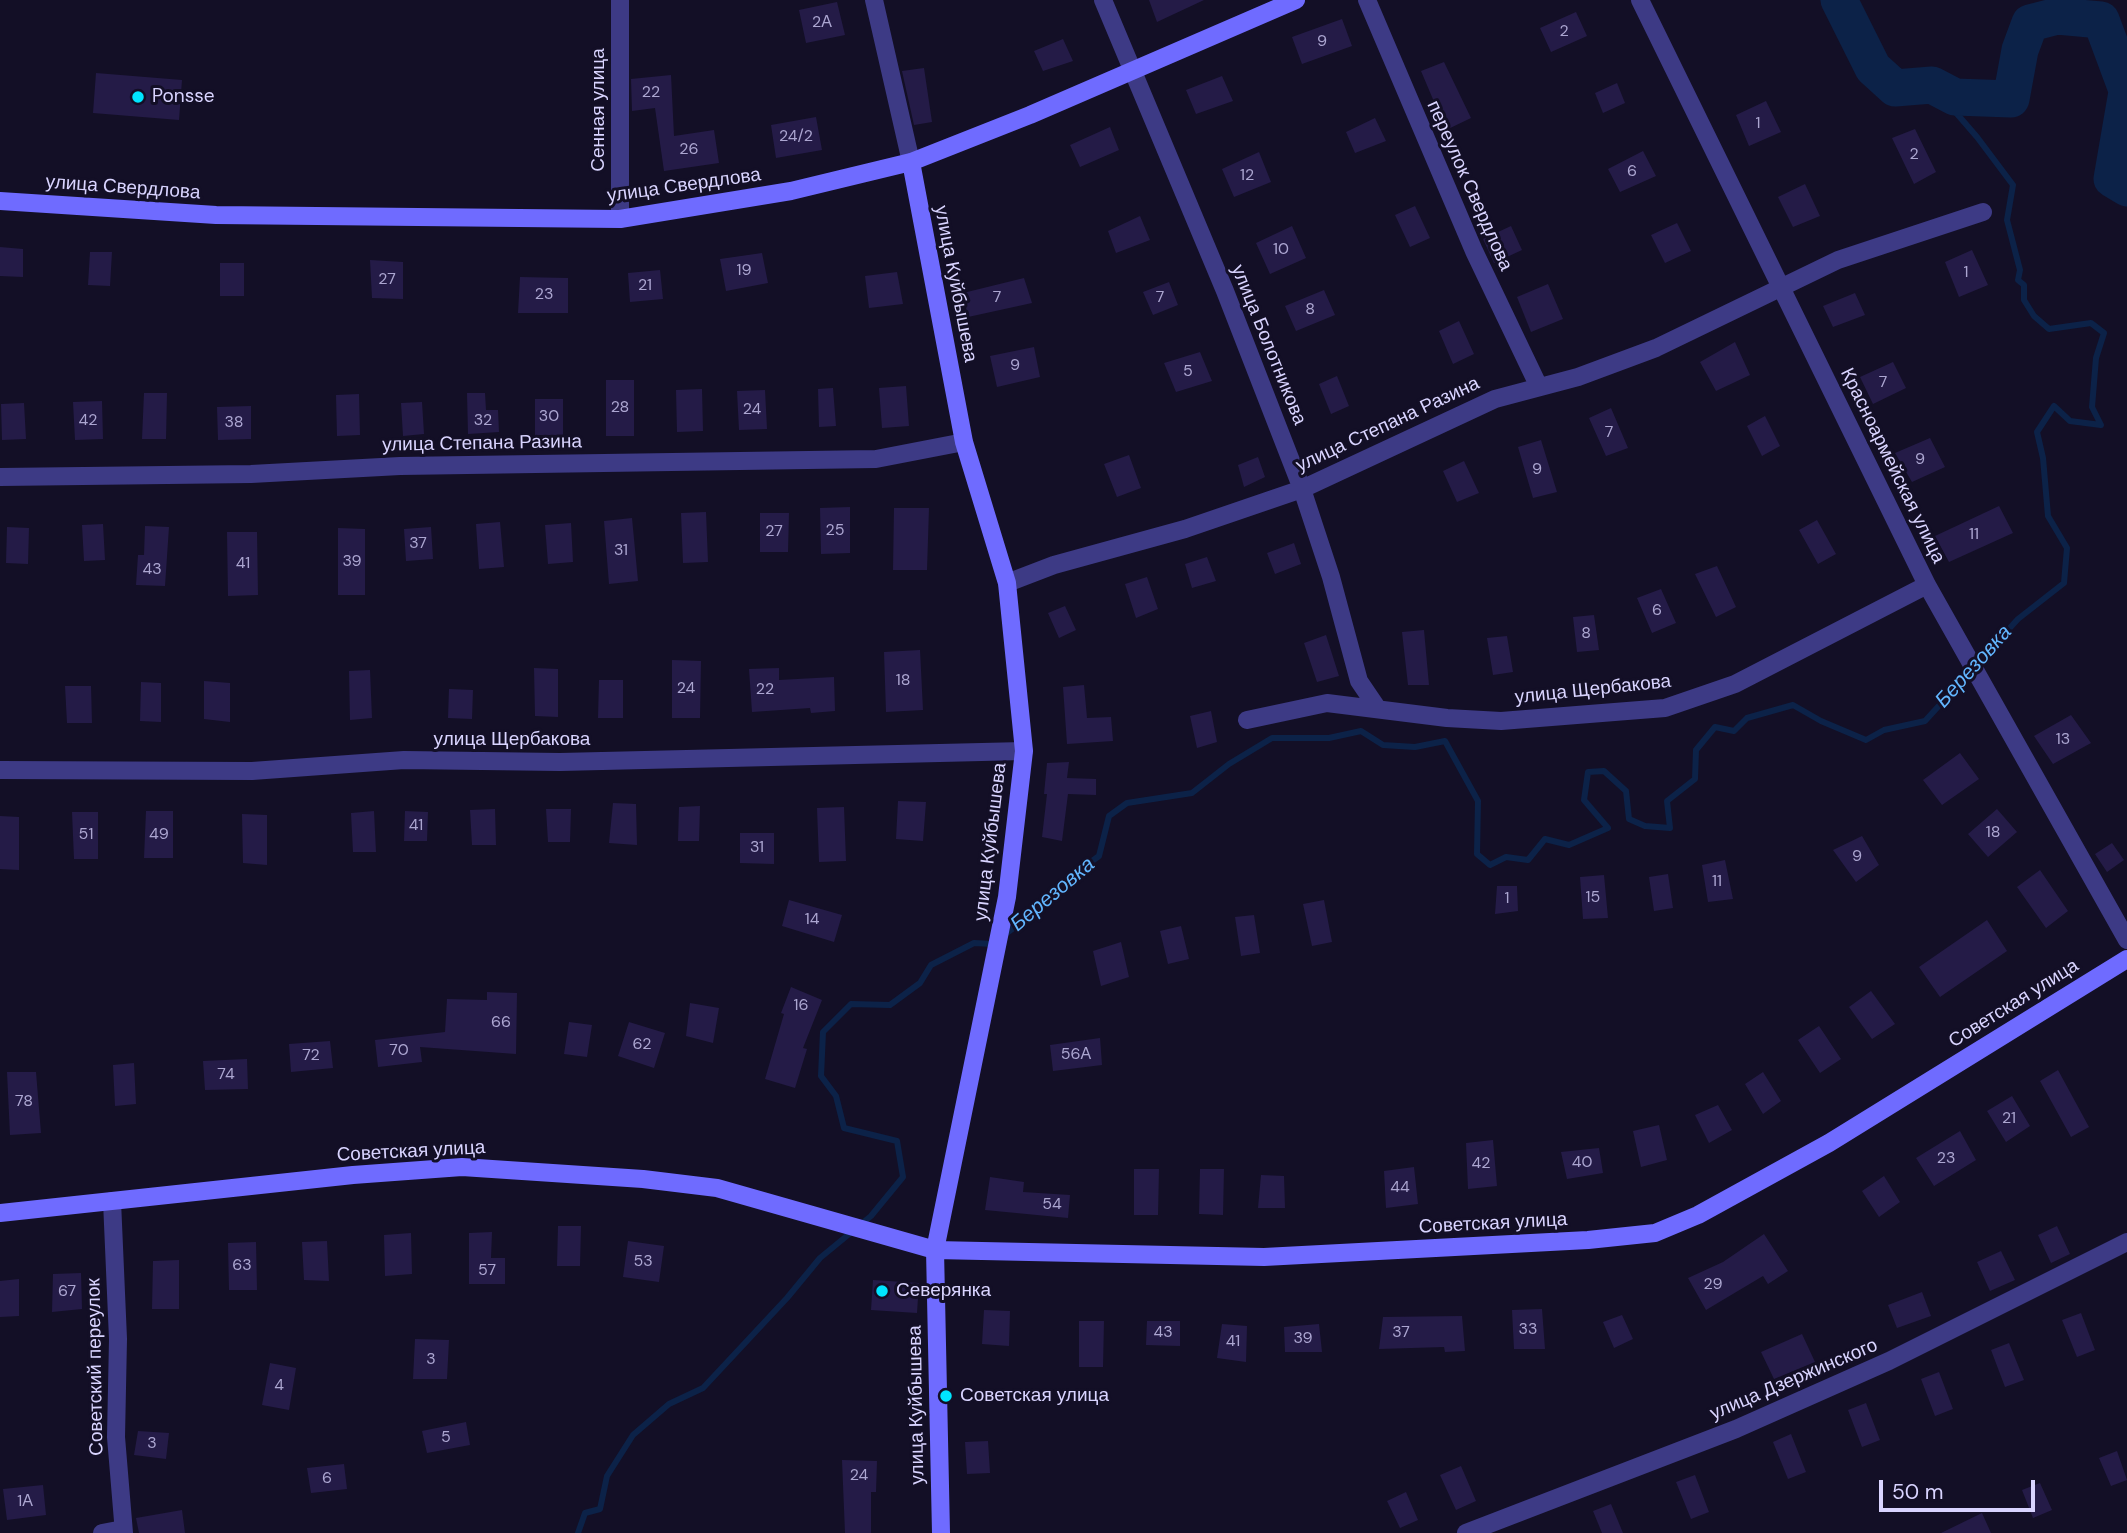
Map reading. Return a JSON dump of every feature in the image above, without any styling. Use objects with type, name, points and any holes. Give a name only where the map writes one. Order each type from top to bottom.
[{"type":"street","name":"Сенная улица","points":[[620,0],[620,219]]},
{"type":"street","points":[[874,0],[911,162]]},
{"type":"street","name":"улица Болотникова","points":[[1103,0],[1135,71],[1302,489],[1331,577],[1359,681],[1378,709]]},
{"type":"street","name":"улица Свердлова","points":[[0,201],[216,215],[620,219],[791,191],[911,162],[1135,71],[1296,0]]},
{"type":"street","name":"переулок Свердлова","points":[[1367,0],[1451,201],[1539,387]]},
{"type":"street","name":"Красноармейская улица","points":[[1640,0],[1927,584],[2127,940]]},
{"type":"street","name":"улица Куйбышева","points":[[911,162],[964,442],[1007,583],[1024,751],[1007,897],[935,1250],[941,1533]]},
{"type":"street","name":"улица Степана Разина","points":[[1007,583],[1054,565],[1185,529],[1302,489],[1495,398],[1578,377],[1656,348],[1782,290],[1838,260],[1983,212]]},
{"type":"street","name":"улица Степана Разина","points":[[0,477],[251,474],[400,466],[876,459],[964,442]]},
{"type":"street","name":"улица Щербакова","points":[[1247,720],[1327,703],[1447,718],[1501,721],[1665,708],[1735,684],[1927,584]]},
{"type":"street","name":"улица Щербакова","points":[[0,770],[252,771],[404,760],[560,762],[1024,751]]},
{"type":"street","name":"Советская улица","points":[[0,1213],[354,1175],[462,1167],[643,1179],[717,1188],[935,1250],[1264,1257],[1588,1240],[1655,1233],[1699,1215],[1829,1143],[2127,959]]},
{"type":"street","name":"Советский переулок","points":[[112,1201],[118,1339],[116,1437],[124,1531]]},
{"type":"street","name":"улица Дзержинского","points":[[1466,1533],[1736,1429],[1889,1362],[2127,1241]]},
{"type":"street","points":[[102,1533],[124,1531]]},
{"type":"building","points":[[1149,0],[1204,0],[1157,22]]},
{"type":"building","points":[[837,2],[845,35],[806,43],[799,10]]},
{"type":"building","points":[[1576,12],[1587,36],[1551,52],[1540,28]]},
{"type":"building","points":[[1342,19],[1352,46],[1302,64],[1292,37]]},
{"type":"building","points":[[1063,39],[1073,61],[1043,71],[1034,51]]},
{"type":"building","points":[[1444,62],[1471,118],[1446,130],[1421,71]]},
{"type":"building","points":[[924,68],[932,122],[914,125],[902,71]]},
{"type":"building","name":"Ponsse","points":[[96,73],[182,80],[179,120],[93,113]]},
{"type":"building","points":[[671,75],[674,136],[714,130],[719,163],[664,171],[655,108],[632,111],[631,79]]},
{"type":"building","points":[[1222,76],[1233,101],[1196,114],[1186,90]]},
{"type":"building","points":[[1617,83],[1625,103],[1603,113],[1595,93]]},
{"type":"building","points":[[1766,101],[1781,132],[1749,146],[1736,115]]},
{"type":"building","points":[[816,117],[822,150],[776,158],[771,125]]},
{"type":"building","points":[[1375,118],[1386,141],[1355,153],[1346,132]]},
{"type":"building","points":[[1110,127],[1119,150],[1080,167],[1070,145]]},
{"type":"building","points":[[1915,129],[1936,172],[1914,184],[1892,138]]},
{"type":"building","points":[[1643,151],[1656,176],[1620,192],[1608,169]]},
{"type":"building","points":[[1259,152],[1271,182],[1234,197],[1222,169]]},
{"type":"building","points":[[1805,184],[1820,216],[1793,227],[1778,197]]},
{"type":"building","points":[[1415,206],[1430,238],[1410,247],[1395,215]]},
{"type":"building","points":[[1140,216],[1150,240],[1116,253],[1108,231]]},
{"type":"building","points":[[1677,223],[1691,251],[1665,263],[1651,235]]},
{"type":"building","points":[[1292,226],[1306,258],[1270,274],[1256,243]]},
{"type":"building","points":[[1511,226],[1522,250],[1494,263],[1483,239]]},
{"type":"building","points":[[0,247],[23,249],[23,277],[0,276]]},
{"type":"building","points":[[1972,250],[1988,285],[1959,297],[1945,262]]},
{"type":"building","points":[[90,252],[112,252],[110,286],[88,285]]},
{"type":"building","points":[[762,253],[768,283],[726,291],[720,259]]},
{"type":"building","points":[[370,260],[403,262],[403,299],[372,298]]},
{"type":"building","points":[[220,263],[244,263],[244,296],[220,296]]},
{"type":"building","points":[[660,270],[663,299],[630,302],[628,273]]},
{"type":"building","points":[[897,272],[903,304],[869,308],[865,276]]},
{"type":"building","points":[[520,277],[568,278],[568,313],[518,313]]},
{"type":"building","points":[[1024,278],[1032,303],[968,317],[963,293]]},
{"type":"building","points":[[1169,282],[1178,305],[1153,315],[1143,292]]},
{"type":"building","points":[[1548,284],[1563,319],[1531,332],[1517,297]]},
{"type":"building","points":[[1324,290],[1335,315],[1296,331],[1285,306]]},
{"type":"building","points":[[1855,293],[1865,315],[1833,327],[1823,306]]},
{"type":"building","points":[[1459,321],[1474,354],[1453,364],[1439,331]]},
{"type":"building","points":[[1735,342],[1750,375],[1716,391],[1700,362]]},
{"type":"building","points":[[1034,347],[1040,377],[997,387],[990,356]]},
{"type":"building","points":[[1200,352],[1212,381],[1176,392],[1164,363]]},
{"type":"building","points":[[1893,362],[1906,388],[1873,404],[1860,377]]},
{"type":"building","points":[[1337,376],[1349,406],[1331,414],[1319,384]]},
{"type":"building","points":[[606,380],[634,380],[634,436],[606,436]]},
{"type":"building","points":[[906,386],[909,426],[882,428],[879,388]]},
{"type":"building","points":[[833,388],[836,426],[819,427],[818,389]]},
{"type":"building","points":[[702,389],[703,431],[677,432],[676,390]]},
{"type":"building","points":[[765,390],[767,429],[739,430],[737,391]]},
{"type":"building","points":[[144,393],[167,393],[166,439],[142,439]]},
{"type":"building","points":[[467,393],[485,393],[486,410],[498,410],[499,432],[468,434]]},
{"type":"building","points":[[359,394],[360,435],[337,436],[336,395]]},
{"type":"building","points":[[535,399],[563,399],[563,435],[535,435]]},
{"type":"building","points":[[102,401],[103,439],[75,440],[73,402]]},
{"type":"building","points":[[422,402],[424,434],[403,436],[401,403]]},
{"type":"building","points":[[24,403],[26,439],[2,440],[1,404]]},
{"type":"building","points":[[251,406],[251,439],[218,440],[217,407]]},
{"type":"building","points":[[1611,408],[1628,448],[1606,456],[1589,418]]},
{"type":"building","points":[[1765,416],[1780,446],[1762,456],[1747,426]]},
{"type":"building","points":[[1930,438],[1945,467],[1912,482],[1895,453]]},
{"type":"building","points":[[1541,440],[1557,492],[1533,498],[1518,447]]},
{"type":"building","points":[[1129,455],[1141,488],[1117,497],[1104,464]]},
{"type":"building","points":[[1258,457],[1265,477],[1244,487],[1238,465]]},
{"type":"building","points":[[1464,461],[1479,493],[1457,502],[1443,471]]},
{"type":"building","points":[[1999,506],[2013,533],[1949,562],[1935,536]]},
{"type":"building","points":[[850,507],[850,553],[821,554],[820,508]]},
{"type":"building","points":[[894,508],[929,508],[927,570],[893,570]]},
{"type":"building","points":[[706,512],[708,562],[683,563],[681,513]]},
{"type":"building","points":[[760,513],[789,513],[788,552],[760,552]]},
{"type":"building","points":[[632,518],[638,581],[609,584],[604,521]]},
{"type":"building","points":[[1817,520],[1836,554],[1818,564],[1799,530]]},
{"type":"building","points":[[500,522],[504,567],[479,569],[476,524]]},
{"type":"building","points":[[571,523],[573,562],[548,564],[545,525]]},
{"type":"building","points":[[103,524],[105,560],[84,561],[82,525]]},
{"type":"building","points":[[145,526],[169,527],[165,586],[136,585],[138,555],[144,555]]},
{"type":"building","points":[[7,527],[29,528],[28,564],[6,563]]},
{"type":"building","points":[[431,527],[433,559],[406,561],[404,529]]},
{"type":"building","points":[[338,528],[365,529],[365,595],[338,595]]},
{"type":"building","points":[[227,532],[257,532],[258,595],[228,596]]},
{"type":"building","points":[[1294,543],[1301,564],[1275,574],[1267,553]]},
{"type":"building","points":[[1207,557],[1216,581],[1192,588],[1185,564]]},
{"type":"building","points":[[1717,566],[1736,607],[1716,617],[1695,574]]},
{"type":"building","points":[[1147,577],[1158,609],[1136,618],[1125,584]]},
{"type":"building","points":[[1661,589],[1676,623],[1652,633],[1637,598]]},
{"type":"building","points":[[1065,606],[1076,630],[1059,638],[1048,613]]},
{"type":"building","points":[[1594,615],[1599,650],[1577,652],[1573,617]]},
{"type":"building","points":[[1424,630],[1429,685],[1408,685],[1402,632]]},
{"type":"building","points":[[1326,635],[1339,676],[1317,682],[1304,643]]},
{"type":"building","points":[[1507,636],[1513,672],[1493,675],[1487,638]]},
{"type":"building","points":[[920,650],[923,710],[886,712],[884,652]]},
{"type":"building","points":[[672,660],[701,661],[700,718],[672,718]]},
{"type":"building","points":[[534,668],[558,669],[558,717],[535,716]]},
{"type":"building","points":[[779,668],[779,680],[834,677],[835,711],[811,713],[810,708],[752,712],[749,669]]},
{"type":"building","points":[[370,670],[372,718],[350,720],[349,671]]},
{"type":"building","points":[[599,680],[623,680],[623,718],[598,718]]},
{"type":"building","points":[[204,681],[230,683],[230,722],[204,719]]},
{"type":"building","points":[[141,682],[161,683],[161,722],[140,721]]},
{"type":"building","points":[[1084,685],[1087,718],[1111,717],[1113,741],[1067,744],[1063,687]]},
{"type":"building","points":[[65,686],[91,686],[92,723],[67,723]]},
{"type":"building","points":[[449,689],[473,690],[472,719],[448,718]]},
{"type":"building","points":[[1211,711],[1217,742],[1197,748],[1190,716]]},
{"type":"building","points":[[2071,715],[2091,743],[2053,764],[2034,736]]},
{"type":"building","points":[[1960,753],[1979,779],[1942,805],[1923,780]]},
{"type":"building","points":[[1069,762],[1067,778],[1096,779],[1096,795],[1068,794],[1062,841],[1042,837],[1047,763]]},
{"type":"building","points":[[898,801],[926,802],[923,841],[896,839]]},
{"type":"building","points":[[613,803],[636,804],[637,845],[609,843]]},
{"type":"building","points":[[700,806],[699,841],[678,841],[679,807]]},
{"type":"building","points":[[844,807],[846,861],[819,862],[817,808]]},
{"type":"building","points":[[495,809],[496,845],[472,845],[470,810]]},
{"type":"building","points":[[546,809],[571,809],[570,842],[548,842]]},
{"type":"building","points":[[1997,809],[2017,832],[1988,857],[1968,834]]},
{"type":"building","points":[[146,811],[173,811],[173,858],[144,858]]},
{"type":"building","points":[[374,811],[376,852],[353,852],[351,813]]},
{"type":"building","points":[[405,811],[428,812],[427,841],[404,841]]},
{"type":"building","points":[[72,812],[98,812],[98,859],[74,859]]},
{"type":"building","points":[[242,814],[267,815],[267,865],[243,863]]},
{"type":"building","points":[[0,816],[19,817],[19,870],[0,869]]},
{"type":"building","points":[[740,833],[774,833],[774,864],[740,863]]},
{"type":"building","points":[[1862,836],[1879,865],[1856,882],[1833,850]]},
{"type":"building","points":[[2112,843],[2124,860],[2107,872],[2095,854]]},
{"type":"building","points":[[1725,860],[1733,899],[1708,902],[1702,865]]},
{"type":"building","points":[[2040,870],[2068,911],[2046,928],[2017,887]]},
{"type":"building","points":[[1668,874],[1673,908],[1654,911],[1649,877]]},
{"type":"building","points":[[1604,875],[1608,918],[1583,919],[1580,877]]},
{"type":"building","points":[[1497,886],[1517,886],[1518,911],[1495,914]]},
{"type":"building","points":[[789,900],[842,915],[834,942],[782,926]]},
{"type":"building","points":[[1324,900],[1332,942],[1312,946],[1303,904]]},
{"type":"building","points":[[1254,915],[1260,953],[1241,956],[1235,917]]},
{"type":"building","points":[[1987,920],[2007,951],[1940,997],[1919,967]]},
{"type":"building","points":[[1181,926],[1189,959],[1168,964],[1160,931]]},
{"type":"building","points":[[1121,942],[1129,977],[1101,986],[1093,951]]},
{"type":"building","points":[[791,987],[822,1000],[803,1048],[807,1049],[795,1088],[765,1079],[784,1014],[781,1013]]},
{"type":"building","points":[[1871,991],[1895,1024],[1872,1039],[1849,1007]]},
{"type":"building","points":[[487,992],[517,993],[516,1054],[420,1047],[422,1062],[378,1067],[375,1040],[445,1032],[447,999],[487,1000]]},
{"type":"building","points":[[690,1003],[719,1008],[713,1043],[686,1036]]},
{"type":"building","points":[[569,1022],[592,1025],[587,1057],[564,1054]]},
{"type":"building","points":[[629,1022],[665,1033],[654,1068],[618,1056]]},
{"type":"building","points":[[1819,1026],[1841,1059],[1820,1073],[1798,1040]]},
{"type":"building","points":[[1100,1038],[1102,1065],[1053,1071],[1050,1045]]},
{"type":"building","points":[[330,1041],[333,1068],[291,1072],[289,1044]]},
{"type":"building","points":[[247,1059],[248,1089],[205,1090],[203,1061]]},
{"type":"building","points":[[134,1063],[136,1104],[115,1106],[113,1065]]},
{"type":"building","points":[[2058,1070],[2089,1127],[2071,1137],[2040,1081]]},
{"type":"building","points":[[7,1072],[36,1072],[41,1133],[10,1135]]},
{"type":"building","points":[[1763,1072],[1781,1101],[1763,1114],[1745,1084]]},
{"type":"building","points":[[2012,1096],[2030,1126],[2006,1142],[1987,1111]]},
{"type":"building","points":[[1718,1105],[1732,1130],[1709,1143],[1695,1115]]},
{"type":"building","points":[[1659,1125],[1667,1160],[1641,1167],[1633,1131]]},
{"type":"building","points":[[1960,1131],[1976,1160],[1934,1186],[1916,1158]]},
{"type":"building","points":[[1493,1140],[1497,1186],[1468,1189],[1466,1143]]},
{"type":"building","points":[[1599,1148],[1603,1173],[1567,1179],[1561,1152]]},
{"type":"building","points":[[1414,1167],[1418,1204],[1386,1208],[1384,1171]]},
{"type":"building","points":[[1134,1169],[1159,1169],[1158,1215],[1134,1215]]},
{"type":"building","points":[[1200,1169],[1224,1169],[1223,1215],[1199,1214]]},
{"type":"building","points":[[1261,1175],[1284,1176],[1285,1208],[1258,1208]]},
{"type":"building","points":[[1884,1176],[1900,1202],[1879,1217],[1862,1191]]},
{"type":"building","points":[[990,1177],[1024,1182],[1023,1192],[1070,1195],[1068,1218],[985,1210]]},
{"type":"building","points":[[558,1226],[581,1226],[580,1266],[557,1266]]},
{"type":"building","points":[[2057,1226],[2070,1254],[2051,1263],[2038,1235]]},
{"type":"building","points":[[492,1232],[491,1258],[505,1258],[505,1284],[469,1284],[469,1233]]},
{"type":"building","points":[[411,1233],[412,1274],[385,1276],[384,1235]]},
{"type":"building","points":[[1764,1234],[1788,1271],[1768,1284],[1763,1276],[1706,1310],[1688,1278],[1723,1262]]},
{"type":"building","points":[[327,1241],[329,1281],[304,1280],[302,1242]]},
{"type":"building","points":[[628,1241],[664,1246],[659,1282],[623,1277]]},
{"type":"building","points":[[256,1242],[257,1290],[229,1290],[228,1243]]},
{"type":"building","points":[[2001,1251],[2015,1280],[1990,1291],[1977,1262]]},
{"type":"building","points":[[179,1260],[179,1309],[152,1309],[153,1261]]},
{"type":"building","points":[[81,1273],[82,1309],[52,1312],[53,1274]]},
{"type":"building","points":[[19,1279],[19,1316],[0,1317],[0,1281]]},
{"type":"building","points":[[873,1280],[919,1283],[917,1313],[871,1310]]},
{"type":"building","points":[[1922,1292],[1931,1316],[1897,1328],[1888,1305]]},
{"type":"building","points":[[1542,1309],[1545,1349],[1514,1349],[1512,1310]]},
{"type":"building","points":[[984,1310],[1010,1311],[1009,1346],[982,1344]]},
{"type":"building","points":[[2081,1313],[2095,1350],[2077,1357],[2062,1320]]},
{"type":"building","points":[[1622,1315],[1633,1339],[1614,1348],[1603,1322]]},
{"type":"building","points":[[1462,1316],[1465,1351],[1445,1352],[1444,1347],[1379,1349],[1383,1317]]},
{"type":"building","points":[[1079,1321],[1104,1321],[1103,1367],[1079,1367]]},
{"type":"building","points":[[1147,1321],[1180,1321],[1180,1346],[1146,1345]]},
{"type":"building","points":[[1222,1324],[1247,1326],[1246,1362],[1217,1358]]},
{"type":"building","points":[[1319,1324],[1322,1352],[1285,1352],[1284,1327]]},
{"type":"building","points":[[1802,1334],[1815,1362],[1774,1379],[1761,1352]]},
{"type":"building","points":[[415,1339],[449,1340],[447,1379],[413,1379]]},
{"type":"building","points":[[2009,1343],[2024,1380],[2005,1387],[1991,1350]]},
{"type":"building","points":[[270,1363],[296,1368],[289,1410],[262,1405]]},
{"type":"building","points":[[1939,1372],[1953,1409],[1935,1416],[1921,1379]]},
{"type":"building","points":[[1866,1403],[1880,1440],[1862,1447],[1848,1410]]},
{"type":"building","points":[[466,1422],[470,1445],[427,1453],[422,1431]]},
{"type":"building","points":[[138,1431],[169,1433],[166,1459],[134,1455]]},
{"type":"building","points":[[1791,1434],[1806,1472],[1788,1479],[1773,1442]]},
{"type":"building","points":[[988,1441],[990,1473],[967,1474],[965,1442]]},
{"type":"building","points":[[2117,1451],[2127,1480],[2111,1486],[2099,1458]]},
{"type":"building","points":[[842,1460],[877,1461],[876,1492],[871,1492],[871,1533],[845,1533]]},
{"type":"building","points":[[344,1464],[347,1489],[311,1493],[307,1468]]},
{"type":"building","points":[[1461,1466],[1476,1501],[1456,1510],[1440,1475]]},
{"type":"building","points":[[1695,1475],[1709,1512],[1691,1519],[1676,1482]]},
{"type":"building","points":[[2040,1483],[2052,1510],[2033,1518],[2022,1490]]},
{"type":"building","points":[[43,1485],[46,1515],[7,1520],[3,1489]]},
{"type":"building","points":[[1406,1492],[1418,1520],[1400,1528],[1387,1501]]},
{"type":"building","points":[[1611,1504],[1623,1533],[1602,1533],[1593,1511]]},
{"type":"building","points":[[182,1510],[185,1533],[139,1533],[136,1518]]},
{"type":"building","points":[[1982,1513],[1991,1533],[1941,1533]]},
{"type":"waterway","points":[[1839,0],[1873,68],[1895,88],[1932,85],[1955,97],[2011,99],[2020,50],[2030,23],[2057,16],[2101,20],[2127,90]]},
{"type":"waterway","name":"Березовка","points":[[1004,935],[1075,882],[1084,867],[1099,856],[1109,816],[1127,803],[1192,793],[1229,764],[1272,738],[1329,738],[1361,731],[1383,745],[1415,747],[1445,741],[1478,801],[1477,854],[1490,865],[1506,857],[1528,860],[1545,839],[1569,845],[1608,828],[1584,800],[1588,772],[1604,771],[1626,791],[1629,819],[1645,826],[1670,828],[1667,801],[1695,779],[1696,750],[1715,727],[1734,731],[1747,718],[1793,705],[1821,721],[1866,740],[1884,730],[1925,721],[2018,619],[2064,583],[2067,548],[2048,516],[2043,458],[2037,432],[2054,406],[2070,421],[2101,425],[2092,407],[2096,358],[2104,333],[2091,323],[2049,329],[2034,316],[2024,300],[2024,285],[2018,280],[2020,270],[2007,220],[2013,185],[1977,137],[1932,85]]},
{"type":"waterway","points":[[2127,92],[2112,179],[2127,188]]},
{"type":"waterway","name":"Березовка","points":[[578,1533],[585,1513],[600,1509],[607,1476],[633,1435],[669,1404],[703,1388],[787,1298],[820,1258],[871,1216],[903,1177],[897,1141],[844,1128],[836,1096],[821,1076],[823,1032],[851,1004],[890,1005],[920,983],[931,965],[974,943],[993,944]]},
{"type":"place","name":"Ponsse","points":[[138,97]]},
{"type":"place","name":"Северянка","points":[[882,1291]]},
{"type":"place","name":"Советская улица","points":[[946,1396]]}]
